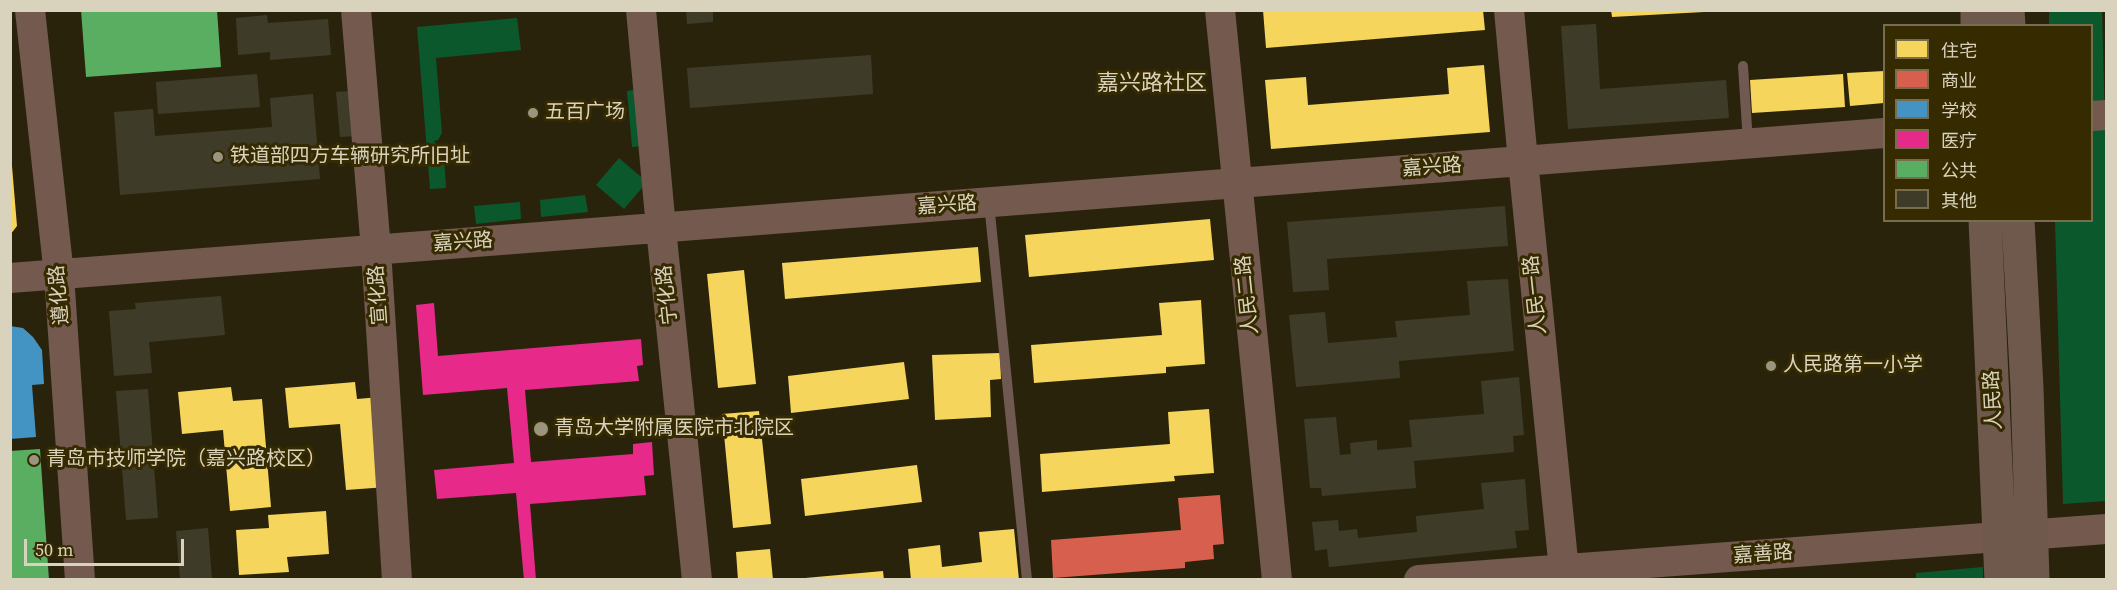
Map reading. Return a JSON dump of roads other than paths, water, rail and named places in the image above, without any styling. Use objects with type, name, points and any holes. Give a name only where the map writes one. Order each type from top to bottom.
[{"type":"main road","name":"人民路","points":[[1985,222],[2001,579]]},
{"type":"main road","name":"人民路","points":[[2018,222],[2033,579]]},
{"type":"street","name":"遵化路","points":[[30,10],[59,275],[80,579]]},
{"type":"street","name":"宣化路","points":[[356,10],[376,250],[397,579]]},
{"type":"street","name":"宁化路","points":[[641,10],[697,579]]},
{"type":"street","name":"人民二路","points":[[1220,10],[1278,579]]},
{"type":"street","name":"人民一路","points":[[1509,10],[1522,161],[1565,575]]},
{"type":"street","name":"嘉兴路","points":[[10,278],[1883,133]]},
{"type":"street","name":"嘉善路","points":[[1419,579],[1565,575],[2106,529]]},
{"type":"lane","points":[[1743,66],[1748,144]]},
{"type":"lane","points":[[989,202],[1027,579]]},
{"type":"place","name":"五百广场","points":[[533,113]]},
{"type":"place","name":"铁道部四方车辆研究所旧址","points":[[218,157]]},
{"type":"place","name":"人民路第一小学","points":[[1771,366]]},
{"type":"place","name":"青岛大学附属医院市北院区","points":[[541,429]]},
{"type":"place","name":"青岛市技师学院（嘉兴路校区）","points":[[34,460]]},
{"type":"district","name":"嘉兴路社区","points":[[1152,84]]}]
